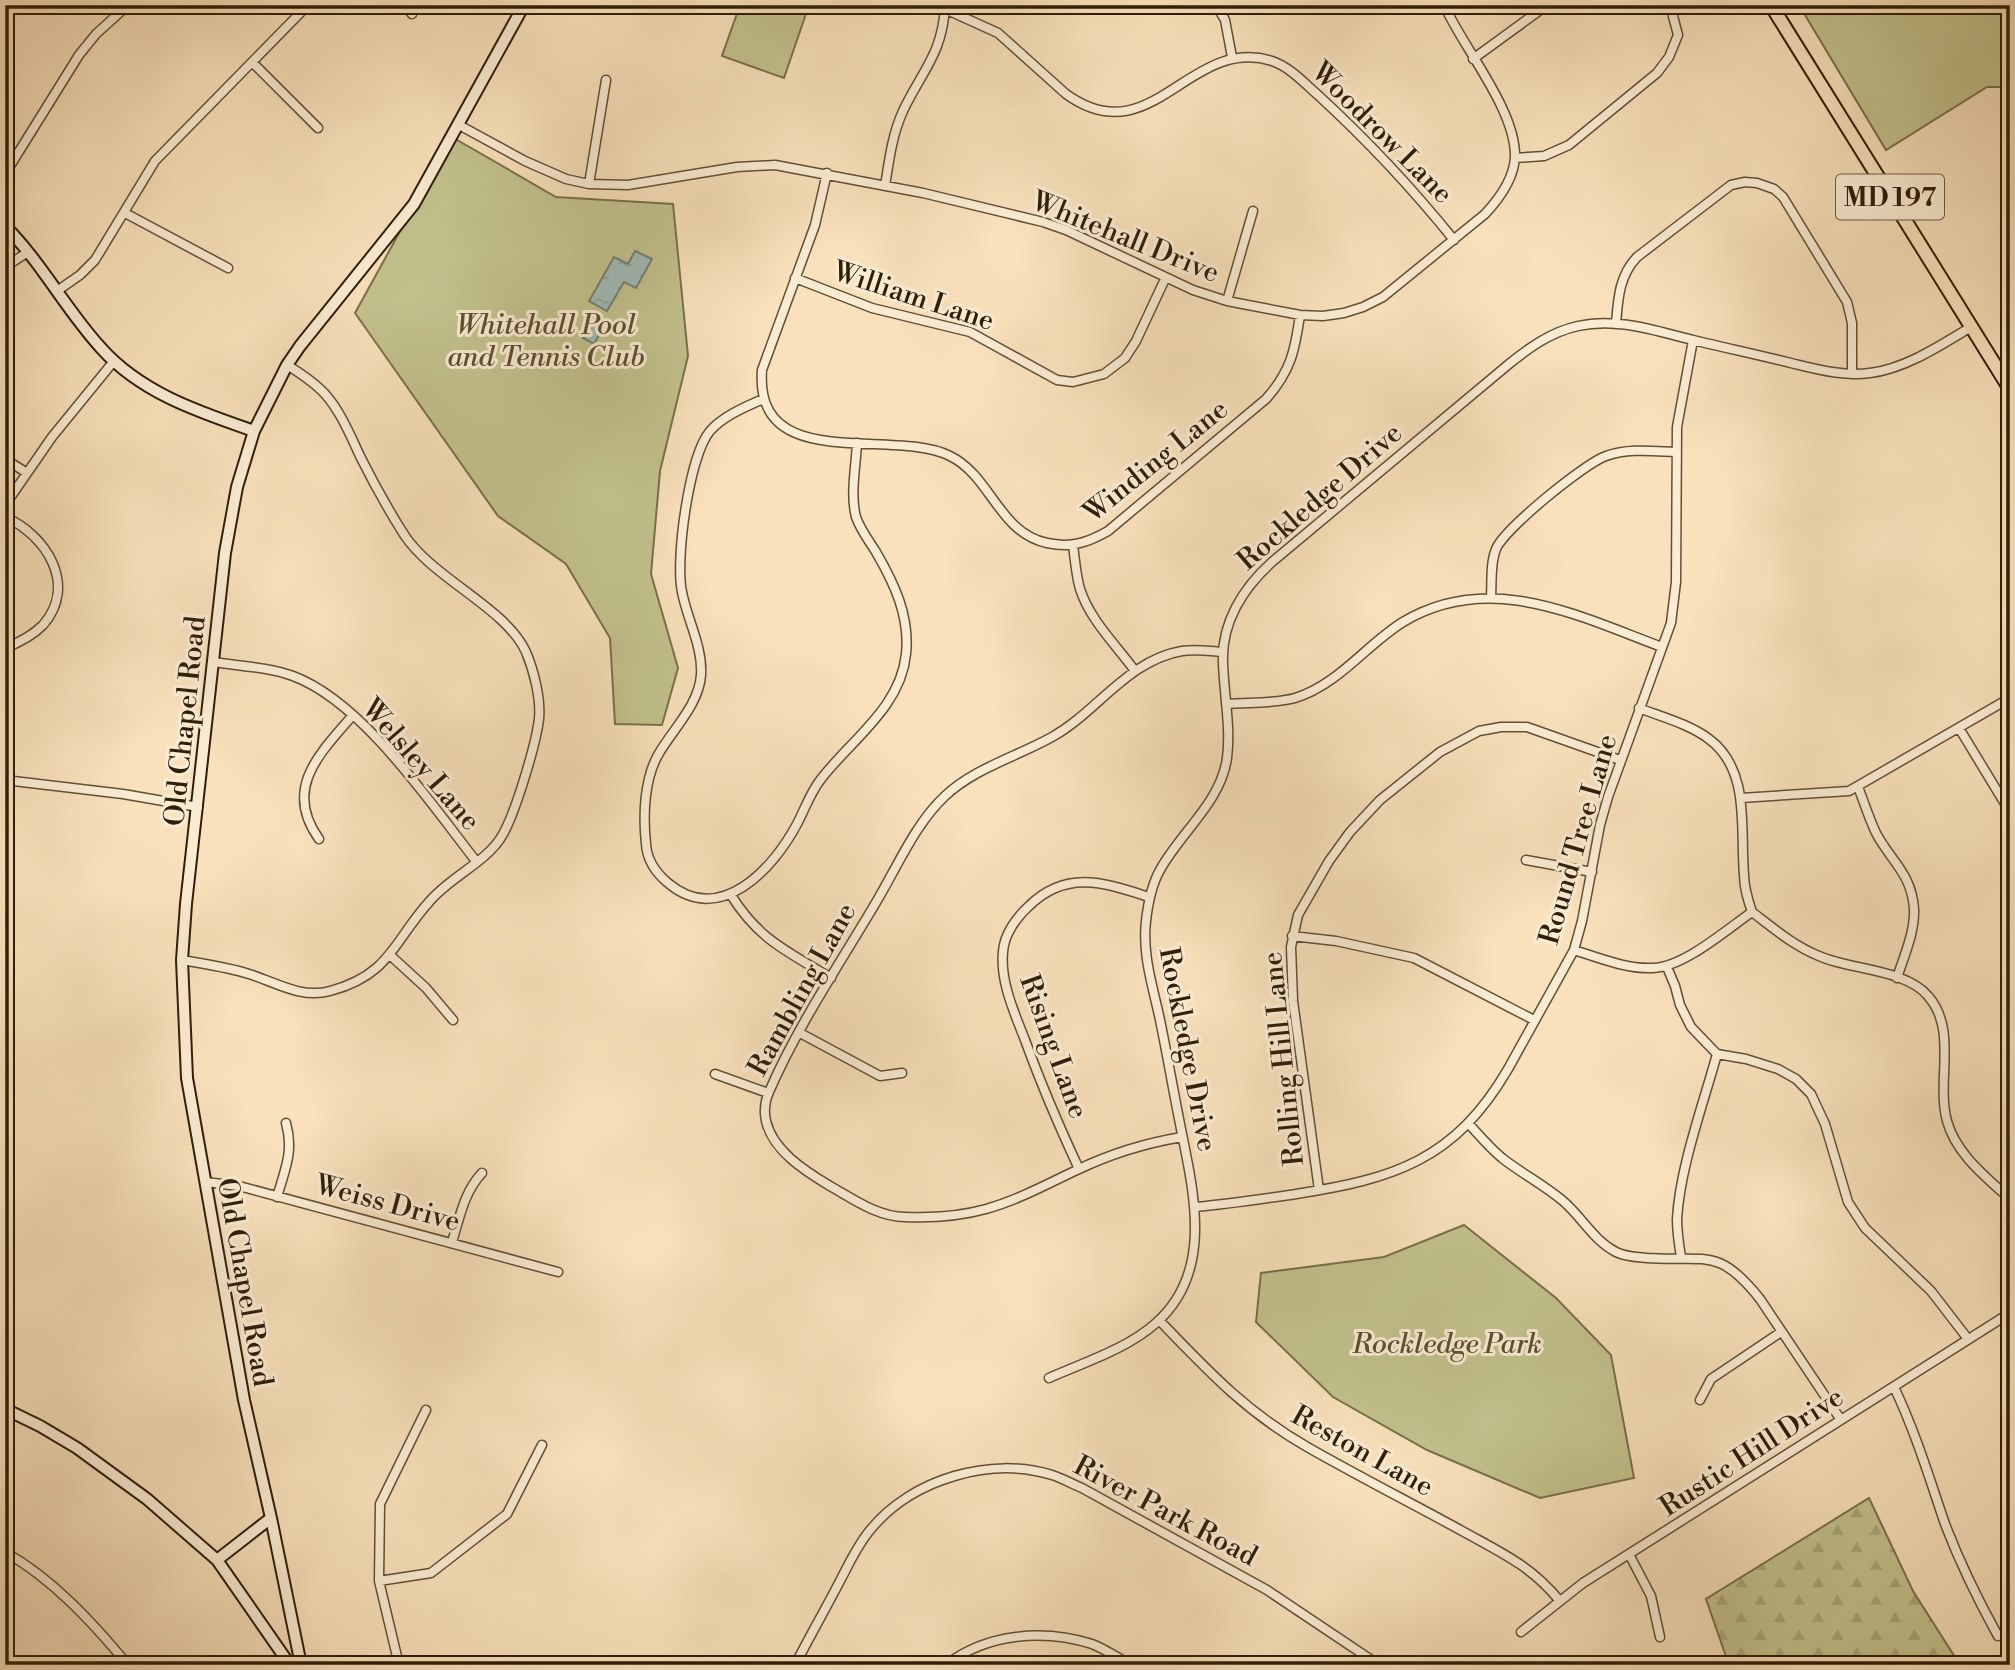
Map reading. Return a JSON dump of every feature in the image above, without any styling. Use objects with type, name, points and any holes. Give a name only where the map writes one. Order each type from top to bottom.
[{"type":"main road","name":"MD 197","points":[[1771,5],[2010,389]]},
{"type":"street","points":[[5,174],[74,62],[96,34],[128,5]]},
{"type":"street","points":[[57,291],[96,260],[155,161],[308,5]]},
{"type":"street","points":[[405,5],[412,14]]},
{"type":"street","name":"Old Chapel Road","points":[[301,1665],[244,1400],[185,1056],[182,960],[231,517],[240,471],[254,431],[287,365],[316,324],[402,222],[459,125],[524,5]]},
{"type":"street","points":[[885,186],[895,131],[940,44],[945,7],[998,33],[1078,103],[1105,113],[1115,113],[1136,109],[1232,57],[1225,20],[1216,5]]},
{"type":"street","points":[[1444,5],[1504,112],[1515,158],[1544,156],[1569,145],[1657,73],[1669,57],[1678,35],[1670,5]]},
{"type":"street","points":[[1472,59],[1547,5]]},
{"type":"street","name":"Woodrow Lane","points":[[1232,57],[1265,59],[1292,72],[1358,132],[1415,192],[1454,240]]},
{"type":"street","points":[[252,62],[318,128]]},
{"type":"street","points":[[589,184],[606,80]]},
{"type":"street","name":"Whitehall Drive","points":[[459,125],[534,165],[566,179],[589,184],[628,185],[753,165],[787,166],[827,173],[1043,222],[1165,279],[1227,301],[1300,315],[1323,316],[1343,313],[1372,303],[1399,286],[1497,201],[1510,178],[1515,158]]},
{"type":"street","points":[[827,173],[814,225],[762,370],[763,399],[713,429],[698,454],[683,532],[679,573],[681,590],[700,658],[701,677],[691,704],[656,760],[649,783],[645,814],[646,851],[652,865],[665,881],[685,894],[698,898],[731,895],[757,877],[789,838],[820,780],[884,706],[904,667],[907,639],[902,606],[855,514],[857,443]]},
{"type":"street","points":[[1616,324],[1621,284],[1630,264],[1723,188],[1745,181],[1757,183],[1774,189],[1783,197],[1847,302],[1852,323],[1852,374]]},
{"type":"street","points":[[1227,301],[1253,211]]},
{"type":"street","points":[[125,213],[228,268]]},
{"type":"street","points":[[5,226],[28,252],[97,344],[114,361],[140,382],[168,398],[254,431]]},
{"type":"street","points":[[5,267],[28,252]]},
{"type":"street","name":"William Lane","points":[[795,278],[872,308],[970,332],[1057,380],[1073,382],[1104,374],[1125,358],[1136,341],[1165,279]]},
{"type":"street","name":"Winding Lane","points":[[763,399],[771,414],[783,425],[800,436],[816,441],[919,447],[951,456],[978,480],[1016,528],[1042,542],[1073,545],[1093,540],[1118,523],[1266,398],[1284,376],[1293,358],[1300,315]]},
{"type":"street","name":"Rockledge Drive","points":[[1049,1378],[1132,1340],[1159,1320],[1187,1279],[1194,1248],[1195,1207],[1149,974],[1145,941],[1149,897],[1160,870],[1213,796],[1224,773],[1228,745],[1223,652],[1234,609],[1257,575],[1509,364],[1553,334],[1591,324],[1616,324],[1804,366],[1868,374],[1893,368],[1970,327]]},
{"type":"street","name":"Round Tree Lane","points":[[1195,1207],[1319,1190],[1376,1179],[1405,1167],[1446,1143],[1468,1123],[1497,1087],[1574,950],[1600,825],[1620,760],[1671,623],[1676,582],[1677,426],[1693,340]]},
{"type":"street","points":[[5,505],[52,437],[114,361]]},
{"type":"street","points":[[182,960],[226,967],[294,991],[318,993],[356,982],[391,956],[421,910],[436,893],[499,840],[507,827],[536,733],[538,704],[525,650],[507,627],[447,578],[408,541],[384,502],[337,409],[318,387],[287,365]]},
{"type":"street","points":[[1491,597],[1492,562],[1500,541],[1587,467],[1606,456],[1627,451],[1675,452]]},
{"type":"street","points":[[5,459],[27,473]]},
{"type":"street","points":[[5,517],[27,529],[43,545],[53,563],[56,590],[55,602],[41,626],[5,648]]},
{"type":"street","points":[[1073,545],[1085,601],[1135,671]]},
{"type":"street","points":[[1226,704],[1287,699],[1302,695],[1330,680],[1391,631],[1419,614],[1447,602],[1491,597],[1543,604],[1662,647]]},
{"type":"street","name":"Rambling Lane","points":[[1182,1137],[1130,1149],[979,1211],[935,1216],[890,1216],[819,1179],[779,1147],[766,1119],[768,1093],[800,1033],[920,828],[942,799],[978,773],[1054,736],[1135,671],[1179,652],[1223,652]]},
{"type":"street","name":"Welsley Lane","points":[[214,662],[293,676],[312,685],[353,715],[389,752],[476,861]]},
{"type":"street","points":[[1741,798],[1838,793],[1858,788],[2010,698]]},
{"type":"street","points":[[1639,708],[1693,730],[1716,744],[1730,764],[1741,798],[1744,884],[1752,912],[1787,939],[1818,956],[1897,978],[1922,990],[1936,1007],[1942,1024],[1947,1122],[1967,1158],[2010,1199]]},
{"type":"street","points":[[318,839],[308,825],[304,810],[306,779],[321,752],[353,715]]},
{"type":"street","name":"Rolling Hill Lane","points":[[1319,1190],[1291,976],[1292,936],[1298,915],[1316,881],[1364,816],[1431,758],[1463,738],[1488,729],[1527,727],[1620,760]]},
{"type":"street","points":[[1959,728],[2010,812]]},
{"type":"street","points":[[5,780],[123,794],[198,807]]},
{"type":"street","points":[[1858,788],[1877,834],[1899,865],[1913,898],[1911,930],[1897,978]]},
{"type":"street","points":[[1525,860],[1592,872]]},
{"type":"street","name":"Rising Lane","points":[[1079,1168],[1054,1114],[1017,1019],[1003,971],[1003,948],[1019,916],[1042,894],[1059,887],[1085,881],[1096,882],[1149,897]]},
{"type":"street","points":[[731,895],[756,929],[769,940],[831,978]]},
{"type":"street","points":[[1574,950],[1637,967],[1667,967],[1684,959],[1752,912]]},
{"type":"street","points":[[1292,936],[1336,941],[1414,958],[1534,1020]]},
{"type":"street","points":[[391,956],[426,988],[453,1020]]},
{"type":"street","points":[[1667,967],[1691,1027],[1717,1054],[1746,1059],[1777,1069],[1804,1085],[1822,1115],[1848,1202],[1877,1242],[1931,1292],[1968,1339]]},
{"type":"street","points":[[800,1033],[880,1076],[902,1073]]},
{"type":"street","points":[[1681,1257],[1677,1230],[1679,1203],[1717,1054]]},
{"type":"street","points":[[715,1074],[768,1093]]},
{"type":"street","points":[[1468,1123],[1501,1157],[1570,1207],[1609,1248],[1632,1257],[1706,1258],[1730,1269],[1749,1285],[1841,1420]]},
{"type":"street","points":[[277,1197],[290,1150],[291,1140],[286,1124]]},
{"type":"street","points":[[452,1242],[472,1183],[482,1173]]},
{"type":"street","name":"Weiss Drive","points":[[205,1182],[239,1186],[558,1272]]},
{"type":"street","name":"Rustic Hill Drive","points":[[1521,1632],[1559,1600],[2010,1313]]},
{"type":"street","name":"Reston Lane","points":[[1159,1320],[1216,1380],[1273,1426],[1512,1558],[1544,1581],[1559,1600]]},
{"type":"street","points":[[1700,1400],[1711,1379],[1781,1332]]},
{"type":"street","points":[[1894,1387],[1919,1444],[1946,1525],[1970,1584],[1998,1636]]},
{"type":"street","points":[[5,1409],[77,1448],[155,1506],[217,1560],[290,1665]]},
{"type":"street","points":[[399,1665],[379,1581],[380,1504],[426,1410]]},
{"type":"street","points":[[379,1581],[431,1573],[508,1514],[542,1445]]},
{"type":"street","name":"River Park Road","points":[[795,1665],[860,1544],[889,1509],[902,1500],[950,1478],[994,1468],[1053,1475],[1082,1488],[1267,1590],[1379,1665]]},
{"type":"street","points":[[217,1560],[271,1518]]},
{"type":"street","points":[[5,1552],[38,1575],[87,1618],[128,1665]]},
{"type":"street","points":[[1630,1556],[1651,1596],[1660,1637]]},
{"type":"street","points":[[946,1665],[957,1657],[1001,1640],[1027,1635],[1047,1635],[1094,1645],[1131,1665]]},
{"type":"street","points":[[1357,1665],[1363,1656]]},
{"type":"green space","points":[[740,5],[809,5],[784,78],[722,56]]},
{"type":"green space","points":[[1799,5],[2010,5],[2010,87],[1987,87],[1886,150]]},
{"type":"green space","name":"Whitehall Pool and Tennis Club","points":[[452,137],[556,197],[673,204],[688,356],[660,471],[651,574],[678,668],[662,725],[615,724],[610,638],[566,564],[498,516],[355,313]]},
{"type":"green space","name":"Rockledge Park","points":[[1464,1225],[1556,1298],[1611,1355],[1634,1478],[1540,1498],[1427,1450],[1333,1397],[1256,1322],[1261,1273],[1384,1257]]},
{"type":"green space","points":[[1869,1498],[1913,1591],[1960,1665],[1729,1665],[1706,1599]]},
{"type":"water","points":[[635,251],[652,259],[636,288],[624,282],[607,311],[589,301],[614,257],[628,264]]},
{"type":"water","points":[[592,323],[603,328],[594,344],[583,338]]}]
